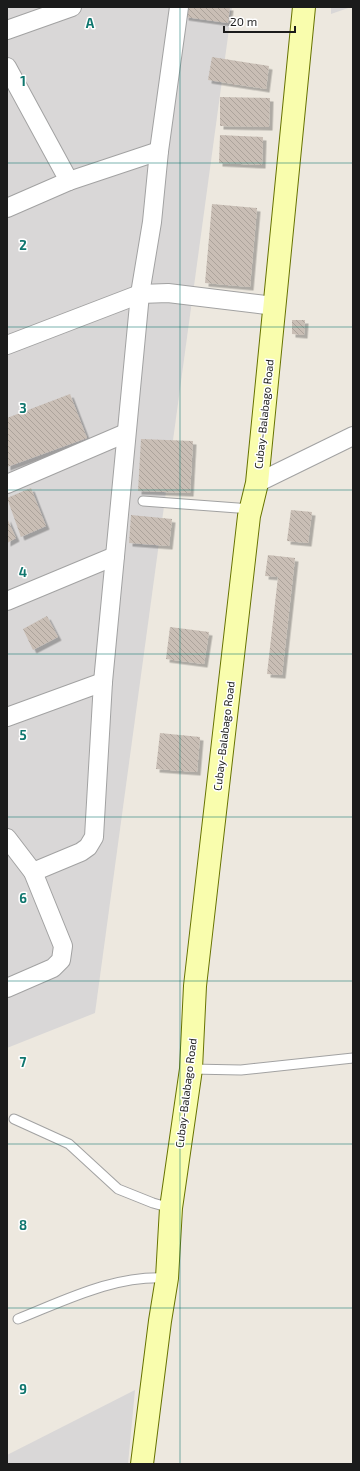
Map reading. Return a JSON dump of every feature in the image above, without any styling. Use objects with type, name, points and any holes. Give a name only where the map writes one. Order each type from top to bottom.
[{"type":"main road","name":"Cubay-Balabago Road","points":[[142,1464],[159,1328],[167,1278],[171,1208],[191,1069],[195,986],[249,516],[252,509],[257,483],[304,7]]},
{"type":"street","points":[[7,30],[72,7]]},
{"type":"street","points":[[33,872],[81,852],[88,847],[94,837],[103,682],[140,294],[152,222],[159,151],[179,7]]},
{"type":"street","points":[[7,67],[70,181]]},
{"type":"street","points":[[7,208],[70,181],[159,151]]},
{"type":"street","points":[[7,345],[140,294],[168,293],[274,306]]},
{"type":"street","points":[[7,484],[126,433]]},
{"type":"street","points":[[257,483],[353,436]]},
{"type":"street","points":[[7,601],[115,556]]},
{"type":"street","points":[[7,717],[103,682]]},
{"type":"street","points":[[7,838],[33,872],[63,946],[61,960],[53,968],[7,988]]},
{"type":"lane","points":[[143,501],[252,509]]},
{"type":"lane","points":[[191,1069],[241,1070],[353,1058]]},
{"type":"lane","points":[[14,1119],[69,1144],[118,1189],[153,1204],[171,1208]]},
{"type":"lane","points":[[18,1319],[106,1284],[149,1277],[167,1278]]},
{"type":"shaded area","points":[[7,7],[232,7],[95,1013],[7,1048]]},
{"type":"shaded area","points":[[331,7],[351,7],[331,14]]},
{"type":"shaded area","points":[[135,1390],[128,1464],[7,1464],[7,1455]]},
{"type":"building","points":[[186,7],[230,7],[228,23],[185,17]]},
{"type":"building","points":[[212,57],[269,66],[266,89],[208,80]]},
{"type":"building","points":[[220,97],[270,98],[269,127],[220,126]]},
{"type":"building","points":[[220,135],[263,137],[262,165],[219,163]]},
{"type":"building","points":[[212,204],[257,208],[250,287],[205,283]]},
{"type":"building","points":[[292,320],[305,320],[304,335],[292,334]]},
{"type":"building","points":[[70,394],[87,438],[7,467],[7,418]]},
{"type":"building","points":[[141,439],[193,441],[190,493],[138,491]]},
{"type":"building","points":[[31,488],[46,526],[21,537],[7,498]]},
{"type":"building","points":[[291,510],[312,512],[308,543],[287,541]]},
{"type":"building","points":[[131,515],[172,519],[169,546],[129,543]]},
{"type":"building","points":[[7,518],[16,538],[7,543]]},
{"type":"building","points":[[268,555],[295,558],[282,675],[267,674],[278,577],[265,576]]},
{"type":"building","points":[[47,616],[58,637],[33,650],[23,629]]},
{"type":"building","points":[[170,627],[209,632],[204,664],[166,659]]},
{"type":"building","points":[[160,733],[200,737],[197,772],[156,769]]}]
